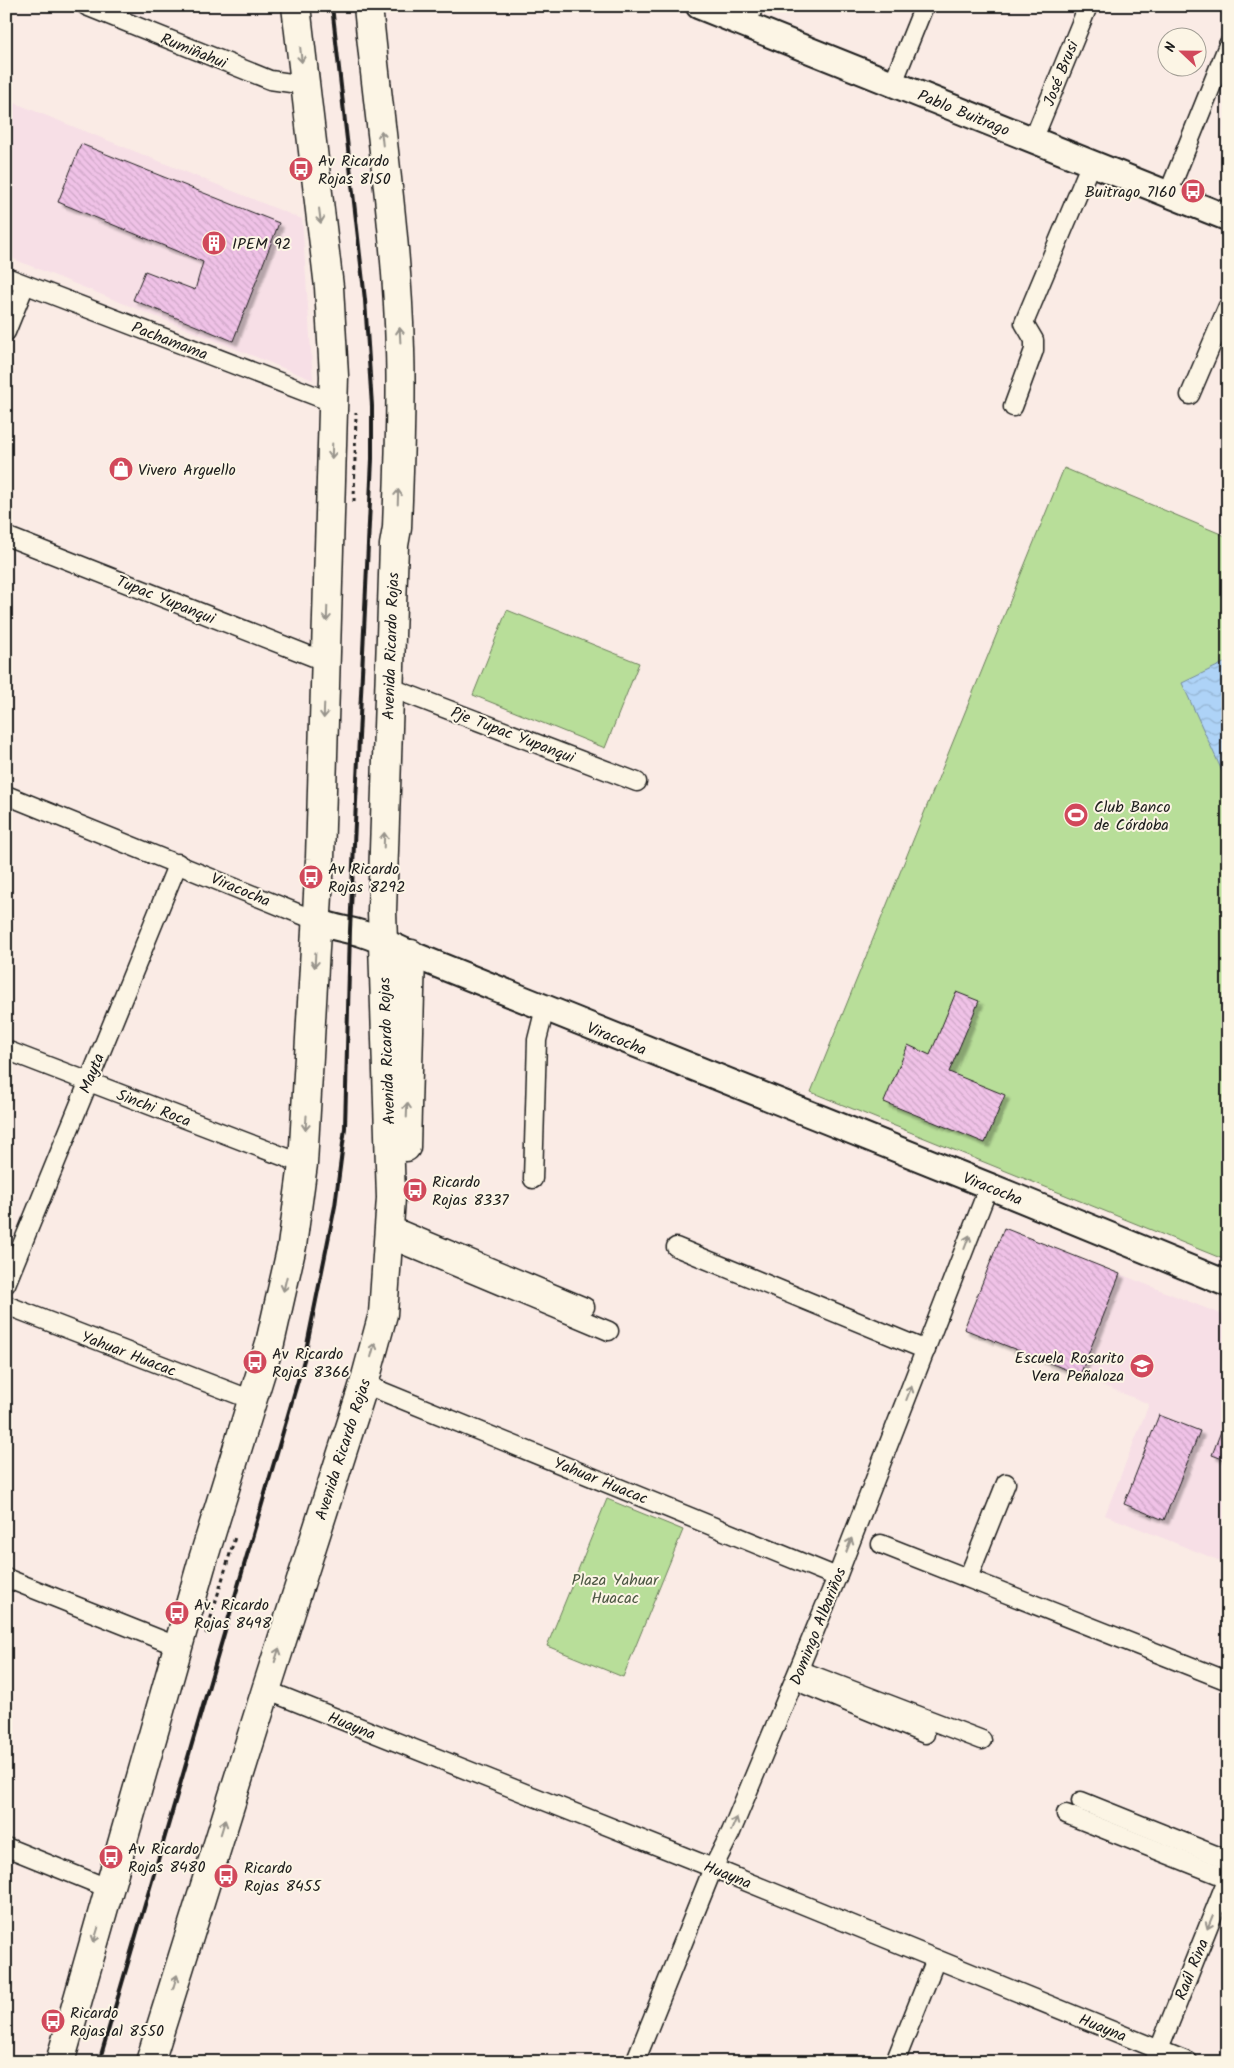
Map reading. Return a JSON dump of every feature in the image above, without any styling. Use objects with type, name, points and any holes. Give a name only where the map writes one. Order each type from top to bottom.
[{"type":"main road","points":[[60,2062],[201,1566],[270,1343],[286,1275],[303,1164],[317,921],[334,403],[332,321],[296,6]]},
{"type":"main road","name":"Avenida Ricardo Rojas","points":[[150,2062],[364,1384],[383,1314],[391,1198],[382,941],[394,546],[397,528],[400,349],[397,289],[368,6]]},
{"type":"main road","name":"Pablo Buitrago","points":[[699,6],[750,16],[893,83],[1228,218]]},
{"type":"main road","name":"Viracocha","points":[[317,921],[334,928],[350,930],[382,941],[410,954],[1228,1284]]},
{"type":"main road","points":[[383,1314],[395,1272],[400,1237],[409,1060],[410,954]]},
{"type":"street","name":"Rumiñahui","points":[[86,6],[270,80],[305,85]]},
{"type":"street","points":[[893,83],[924,6]]},
{"type":"street","name":"José Brusi","points":[[1033,140],[1088,6]]},
{"type":"street","points":[[1168,194],[1228,44]]},
{"type":"street","points":[[1013,407],[1034,350],[1034,340],[1024,323],[1090,163]]},
{"type":"street","name":"Pachamama","points":[[6,278],[334,403]]},
{"type":"street","points":[[6,332],[25,285]]},
{"type":"street","points":[[1190,395],[1228,306]]},
{"type":"street","name":"Tupac Yupanqui","points":[[6,536],[326,662]]},
{"type":"street","name":"Pje Tupac Yupanqui","points":[[389,687],[637,782]]},
{"type":"street","name":"Viracocha","points":[[6,795],[178,863],[317,921]]},
{"type":"street","name":"Mayta","points":[[6,1284],[178,863]]},
{"type":"street","points":[[533,1179],[537,1040],[545,1008]]},
{"type":"street","name":"Sinchi Roca","points":[[6,1050],[303,1164]]},
{"type":"street","name":"Domingo Albariños","points":[[635,2062],[713,1868],[731,1832],[837,1577],[988,1186]]},
{"type":"street","points":[[400,1237],[585,1307]]},
{"type":"street","points":[[400,1237],[609,1331]]},
{"type":"street","points":[[676,1247],[926,1350]]},
{"type":"street","name":"Yahuar Huacac","points":[[6,1305],[252,1400]]},
{"type":"street","name":"Yahuar Huacac","points":[[364,1384],[837,1577]]},
{"type":"street","points":[[968,1578],[1006,1483]]},
{"type":"street","points":[[881,1544],[1228,1681]]},
{"type":"street","points":[[6,1578],[179,1647]]},
{"type":"street","points":[[796,1675],[925,1734]]},
{"type":"street","points":[[796,1675],[982,1740]]},
{"type":"street","name":"Huayna","points":[[266,1690],[936,1959],[1156,2056],[1189,2062]]},
{"type":"street","points":[[1081,1801],[1228,1860]]},
{"type":"street","points":[[1066,1814],[1228,1878]]},
{"type":"street","points":[[6,1847],[110,1888]]},
{"type":"street","name":"Raúl Rina","points":[[1156,2056],[1228,1878]]},
{"type":"street","points":[[895,2062],[936,1959]]},
{"type":"path","points":[[222,1580],[234,1541]]},
{"type":"shaded area","points":[[10,101],[302,219],[313,380],[6,256],[6,110]]},
{"type":"shaded area","name":"Escuela Rosarito Vera Peñaloza","points":[[1004,1228],[1228,1317],[1228,1564],[1105,1515],[1149,1404],[964,1329]]},
{"type":"green space","name":"Club Banco de Córdoba","points":[[1064,468],[1228,537],[1228,1261],[811,1092]]},
{"type":"green space","points":[[507,610],[639,663],[605,748],[473,695]]},
{"type":"green space","name":"Plaza Yahuar Huacac","points":[[607,1499],[683,1530],[623,1677],[547,1646]]},
{"type":"water","points":[[1228,661],[1228,784],[1182,683]]},
{"type":"building","name":"IPEM 92","points":[[81,144],[279,223],[233,341],[133,300],[145,271],[195,290],[203,262],[58,202]]},
{"type":"building","points":[[956,992],[979,1001],[949,1072],[1005,1095],[985,1143],[884,1102],[908,1045],[930,1055]]},
{"type":"building","points":[[1004,1228],[1120,1274],[1080,1375],[964,1329]]},
{"type":"building","points":[[1228,1413],[1228,1461],[1212,1455]]},
{"type":"building","points":[[1159,1415],[1200,1431],[1164,1520],[1124,1504]]},
{"type":"railway","points":[[99,2062],[304,1360],[335,1206],[345,1128],[350,930],[372,459],[372,406],[365,300],[332,6]]},
{"type":"place","name":"Av Ricardo Rojas 8150","points":[[301,169]]},
{"type":"place","name":"Buitrago 7160","points":[[1193,191]]},
{"type":"place","name":"IPEM 92","points":[[214,243]]},
{"type":"place","name":"Vivero Arguello","points":[[121,469]]},
{"type":"place","name":"Club Banco de Córdoba","points":[[1076,815]]},
{"type":"place","name":"Av Ricardo Rojas 8292","points":[[311,877]]},
{"type":"place","name":"Ricardo Rojas 8337","points":[[415,1190]]},
{"type":"place","name":"Av Ricardo Rojas 8366","points":[[255,1362]]},
{"type":"place","name":"Escuela Rosarito Vera Peñaloza","points":[[1142,1366]]},
{"type":"place","name":"Av. Ricardo Rojas 8498","points":[[177,1613]]},
{"type":"place","name":"Av Ricardo Rojas 8480","points":[[111,1857]]},
{"type":"place","name":"Ricardo Rojas 8455","points":[[226,1876]]},
{"type":"place","name":"Ricardo Rojas al 8550","points":[[53,2021]]}]
